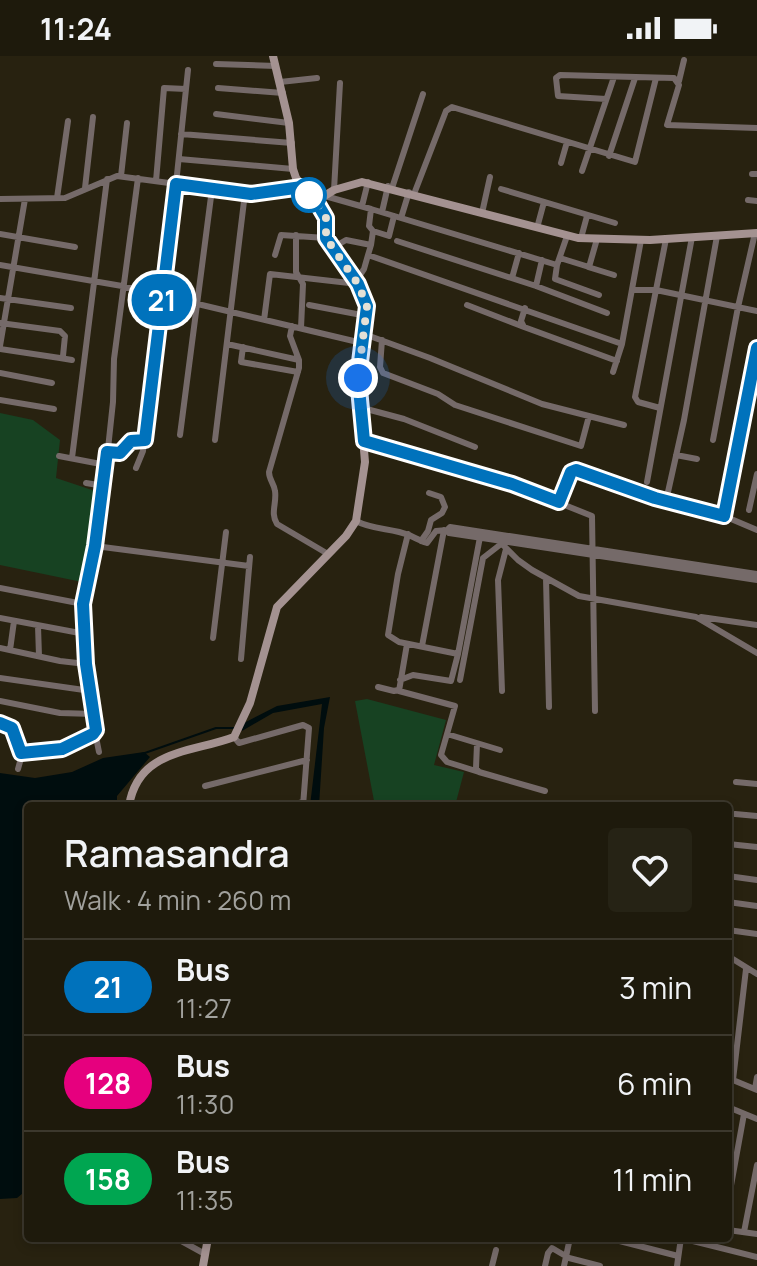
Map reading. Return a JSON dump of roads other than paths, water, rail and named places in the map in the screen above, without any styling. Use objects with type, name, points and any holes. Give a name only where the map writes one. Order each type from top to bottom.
[{"type":"street","points":[[273,56],[289,123],[293,169],[302,187],[316,201],[326,218],[326,238],[357,283],[367,306],[358,378],[365,462],[356,521],[346,536],[277,607],[250,703],[237,730],[239,743],[305,725],[310,732],[303,802]]},
{"type":"street","points":[[684,60],[667,125],[757,128]]},
{"type":"street","points":[[216,64],[276,66]]},
{"type":"street","points":[[136,468],[145,440],[188,70]]},
{"type":"street","points":[[606,99],[558,96],[556,78],[560,75],[674,78],[679,81]]},
{"type":"street","points":[[582,171],[614,77]]},
{"type":"street","points":[[280,82],[317,78]]},
{"type":"street","points":[[609,156],[635,78]]},
{"type":"street","points":[[371,209],[369,226],[373,231],[389,236],[412,193],[446,111],[451,107],[635,162],[656,78]]},
{"type":"street","points":[[330,193],[340,83]]},
{"type":"street","points":[[156,181],[164,88],[186,89]]},
{"type":"street","points":[[218,88],[283,93]]},
{"type":"street","points":[[382,212],[423,94]]},
{"type":"street","points":[[216,114],[289,123]]},
{"type":"street","points":[[85,188],[93,117]]},
{"type":"street","points":[[57,198],[68,121]]},
{"type":"street","points":[[121,176],[127,123]]},
{"type":"street","points":[[181,134],[292,143]]},
{"type":"street","points":[[561,163],[567,142]]},
{"type":"street","points":[[179,159],[293,169]]},
{"type":"street","points":[[0,199],[65,198],[121,176],[245,193],[302,187]]},
{"type":"street","points":[[482,213],[490,177]]},
{"type":"street","points":[[99,752],[86,664],[83,604],[104,486],[122,286],[138,178]]},
{"type":"street","points":[[72,458],[107,179]]},
{"type":"street","points":[[362,206],[368,182]]},
{"type":"street","points":[[316,201],[353,183],[368,182],[581,238],[641,240],[756,233],[738,307],[713,440]]},
{"type":"street","points":[[180,435],[212,189]]},
{"type":"street","points":[[501,189],[615,223]]},
{"type":"street","points":[[215,440],[245,193]]},
{"type":"street","points":[[330,193],[371,209],[542,260],[588,267],[614,275]]},
{"type":"street","points":[[25,199],[14,267],[4,299],[0,347],[72,360]]},
{"type":"street","points":[[748,200],[757,201]]},
{"type":"street","points":[[537,228],[544,202]]},
{"type":"street","points":[[581,238],[587,216]]},
{"type":"street","points":[[357,283],[373,231]]},
{"type":"street","points":[[0,234],[75,247]]},
{"type":"street","points":[[275,255],[281,235],[326,238]]},
{"type":"street","points":[[296,235],[297,277],[303,284],[301,328]]},
{"type":"street","points":[[567,236],[555,279],[599,295]]},
{"type":"street","points":[[666,501],[717,236]]},
{"type":"street","points":[[647,482],[692,237]]},
{"type":"street","points":[[588,267],[597,239]]},
{"type":"street","points":[[660,408],[638,402],[635,397],[666,239]]},
{"type":"street","points":[[334,247],[346,240],[371,245]]},
{"type":"street","points":[[613,372],[622,344],[641,240]]},
{"type":"street","points":[[397,241],[536,286],[607,313]]},
{"type":"street","points":[[512,278],[519,253]]},
{"type":"street","points":[[368,255],[622,344]]},
{"type":"street","points":[[536,286],[542,260]]},
{"type":"street","points":[[0,265],[122,286],[301,328],[382,340],[524,398],[624,425]]},
{"type":"street","points":[[264,320],[269,275],[357,283]]},
{"type":"street","points":[[632,290],[656,290],[757,311]]},
{"type":"street","points":[[4,299],[71,308]]},
{"type":"street","points":[[309,305],[367,316]]},
{"type":"street","points":[[467,305],[617,361]]},
{"type":"street","points":[[524,327],[521,321],[525,308]]},
{"type":"street","points":[[2,324],[63,332],[63,356],[60,358]]},
{"type":"street","points":[[292,326],[290,336],[299,360],[298,372],[269,475],[275,491],[274,519],[277,524],[328,554]]},
{"type":"street","points":[[382,340],[381,371],[438,394],[455,405],[581,446],[589,416]]},
{"type":"street","points":[[227,344],[299,360]]},
{"type":"street","points":[[243,347],[241,362],[298,372]]},
{"type":"street","points":[[724,516],[757,348]]},
{"type":"street","points":[[0,373],[52,383]]},
{"type":"street","points":[[0,400],[54,409]]},
{"type":"street","points":[[747,401],[757,404]]},
{"type":"street","points":[[359,407],[404,419],[475,447]]},
{"type":"street","points":[[107,452],[120,453],[131,441],[145,440]]},
{"type":"street","points":[[364,441],[512,484],[592,516],[595,711]]},
{"type":"street","points":[[676,455],[697,459]]},
{"type":"street","points":[[59,456],[106,465]]},
{"type":"street","points":[[559,502],[571,472],[576,470],[666,501],[724,516],[757,530]]},
{"type":"street","points":[[749,510],[757,474]]},
{"type":"street","points":[[86,483],[104,486]]},
{"type":"street","points":[[421,541],[431,520],[445,507],[441,497],[429,493]]},
{"type":"street","points":[[356,521],[365,526],[408,534],[427,543],[436,531],[450,527],[757,577]]},
{"type":"street","points":[[445,530],[502,545],[592,552]]},
{"type":"street","points":[[422,646],[445,530]]},
{"type":"street","points":[[213,638],[226,532]]},
{"type":"street","points":[[408,534],[388,633],[391,639],[407,644],[462,655]]},
{"type":"street","points":[[460,680],[480,537]]},
{"type":"street","points":[[502,545],[546,578],[579,596],[757,625]]},
{"type":"street","points":[[400,680],[413,675],[451,681],[462,655],[483,558],[502,545]]},
{"type":"street","points":[[502,545],[498,580],[502,691]]},
{"type":"street","points":[[95,546],[249,566]]},
{"type":"street","points":[[241,659],[250,557]]},
{"type":"street","points":[[546,578],[549,707]]},
{"type":"street","points":[[0,588],[83,604]]},
{"type":"street","points":[[696,617],[757,653]]},
{"type":"street","points":[[0,618],[85,634]]},
{"type":"street","points":[[10,650],[14,621]]},
{"type":"street","points":[[38,626],[39,656]]},
{"type":"street","points":[[398,690],[407,644]]},
{"type":"street","points":[[0,648],[86,664]]},
{"type":"street","points":[[0,678],[91,691]]},
{"type":"street","points":[[378,687],[455,706],[441,755],[443,759],[545,791]]},
{"type":"street","points":[[0,701],[60,713],[94,714]]},
{"type":"street","points":[[0,723],[12,728],[21,753],[18,769]]},
{"type":"street","points":[[130,802],[136,784],[165,757],[237,730]]},
{"type":"street","points":[[21,753],[62,749],[95,732]]},
{"type":"street","points":[[447,734],[500,750]]},
{"type":"street","points":[[477,744],[476,768],[479,772]]},
{"type":"street","points":[[205,786],[307,760]]},
{"type":"street","points":[[736,782],[757,784]]},
{"type":"street","points":[[735,814],[757,816]]},
{"type":"street","points":[[732,844],[757,847]]},
{"type":"street","points":[[732,877],[757,880]]},
{"type":"street","points":[[732,903],[757,906]]},
{"type":"street","points":[[732,931],[757,934]]},
{"type":"street","points":[[732,959],[757,974]]},
{"type":"street","points":[[732,1072],[746,969]]},
{"type":"street","points":[[732,1079],[756,1090],[757,1077]]},
{"type":"street","points":[[732,1109],[757,1119]]},
{"type":"street","points":[[732,1180],[744,1114]]},
{"type":"street","points":[[744,1232],[757,1165]]},
{"type":"street","points":[[732,1230],[757,1234]]},
{"type":"street","points":[[183,1242],[205,1254]]},
{"type":"street","points":[[203,1266],[207,1242]]},
{"type":"street","points":[[564,1266],[569,1242]]},
{"type":"street","points":[[624,1242],[678,1256]]},
{"type":"street","points":[[677,1266],[680,1242]]},
{"type":"street","points":[[697,1242],[757,1257]]},
{"type":"street","points":[[545,1266],[552,1248],[567,1257],[600,1266]]},
{"type":"street","points":[[492,1266],[496,1250]]},
{"type":"waterway","points":[[142,754],[216,728],[235,728]]}]
